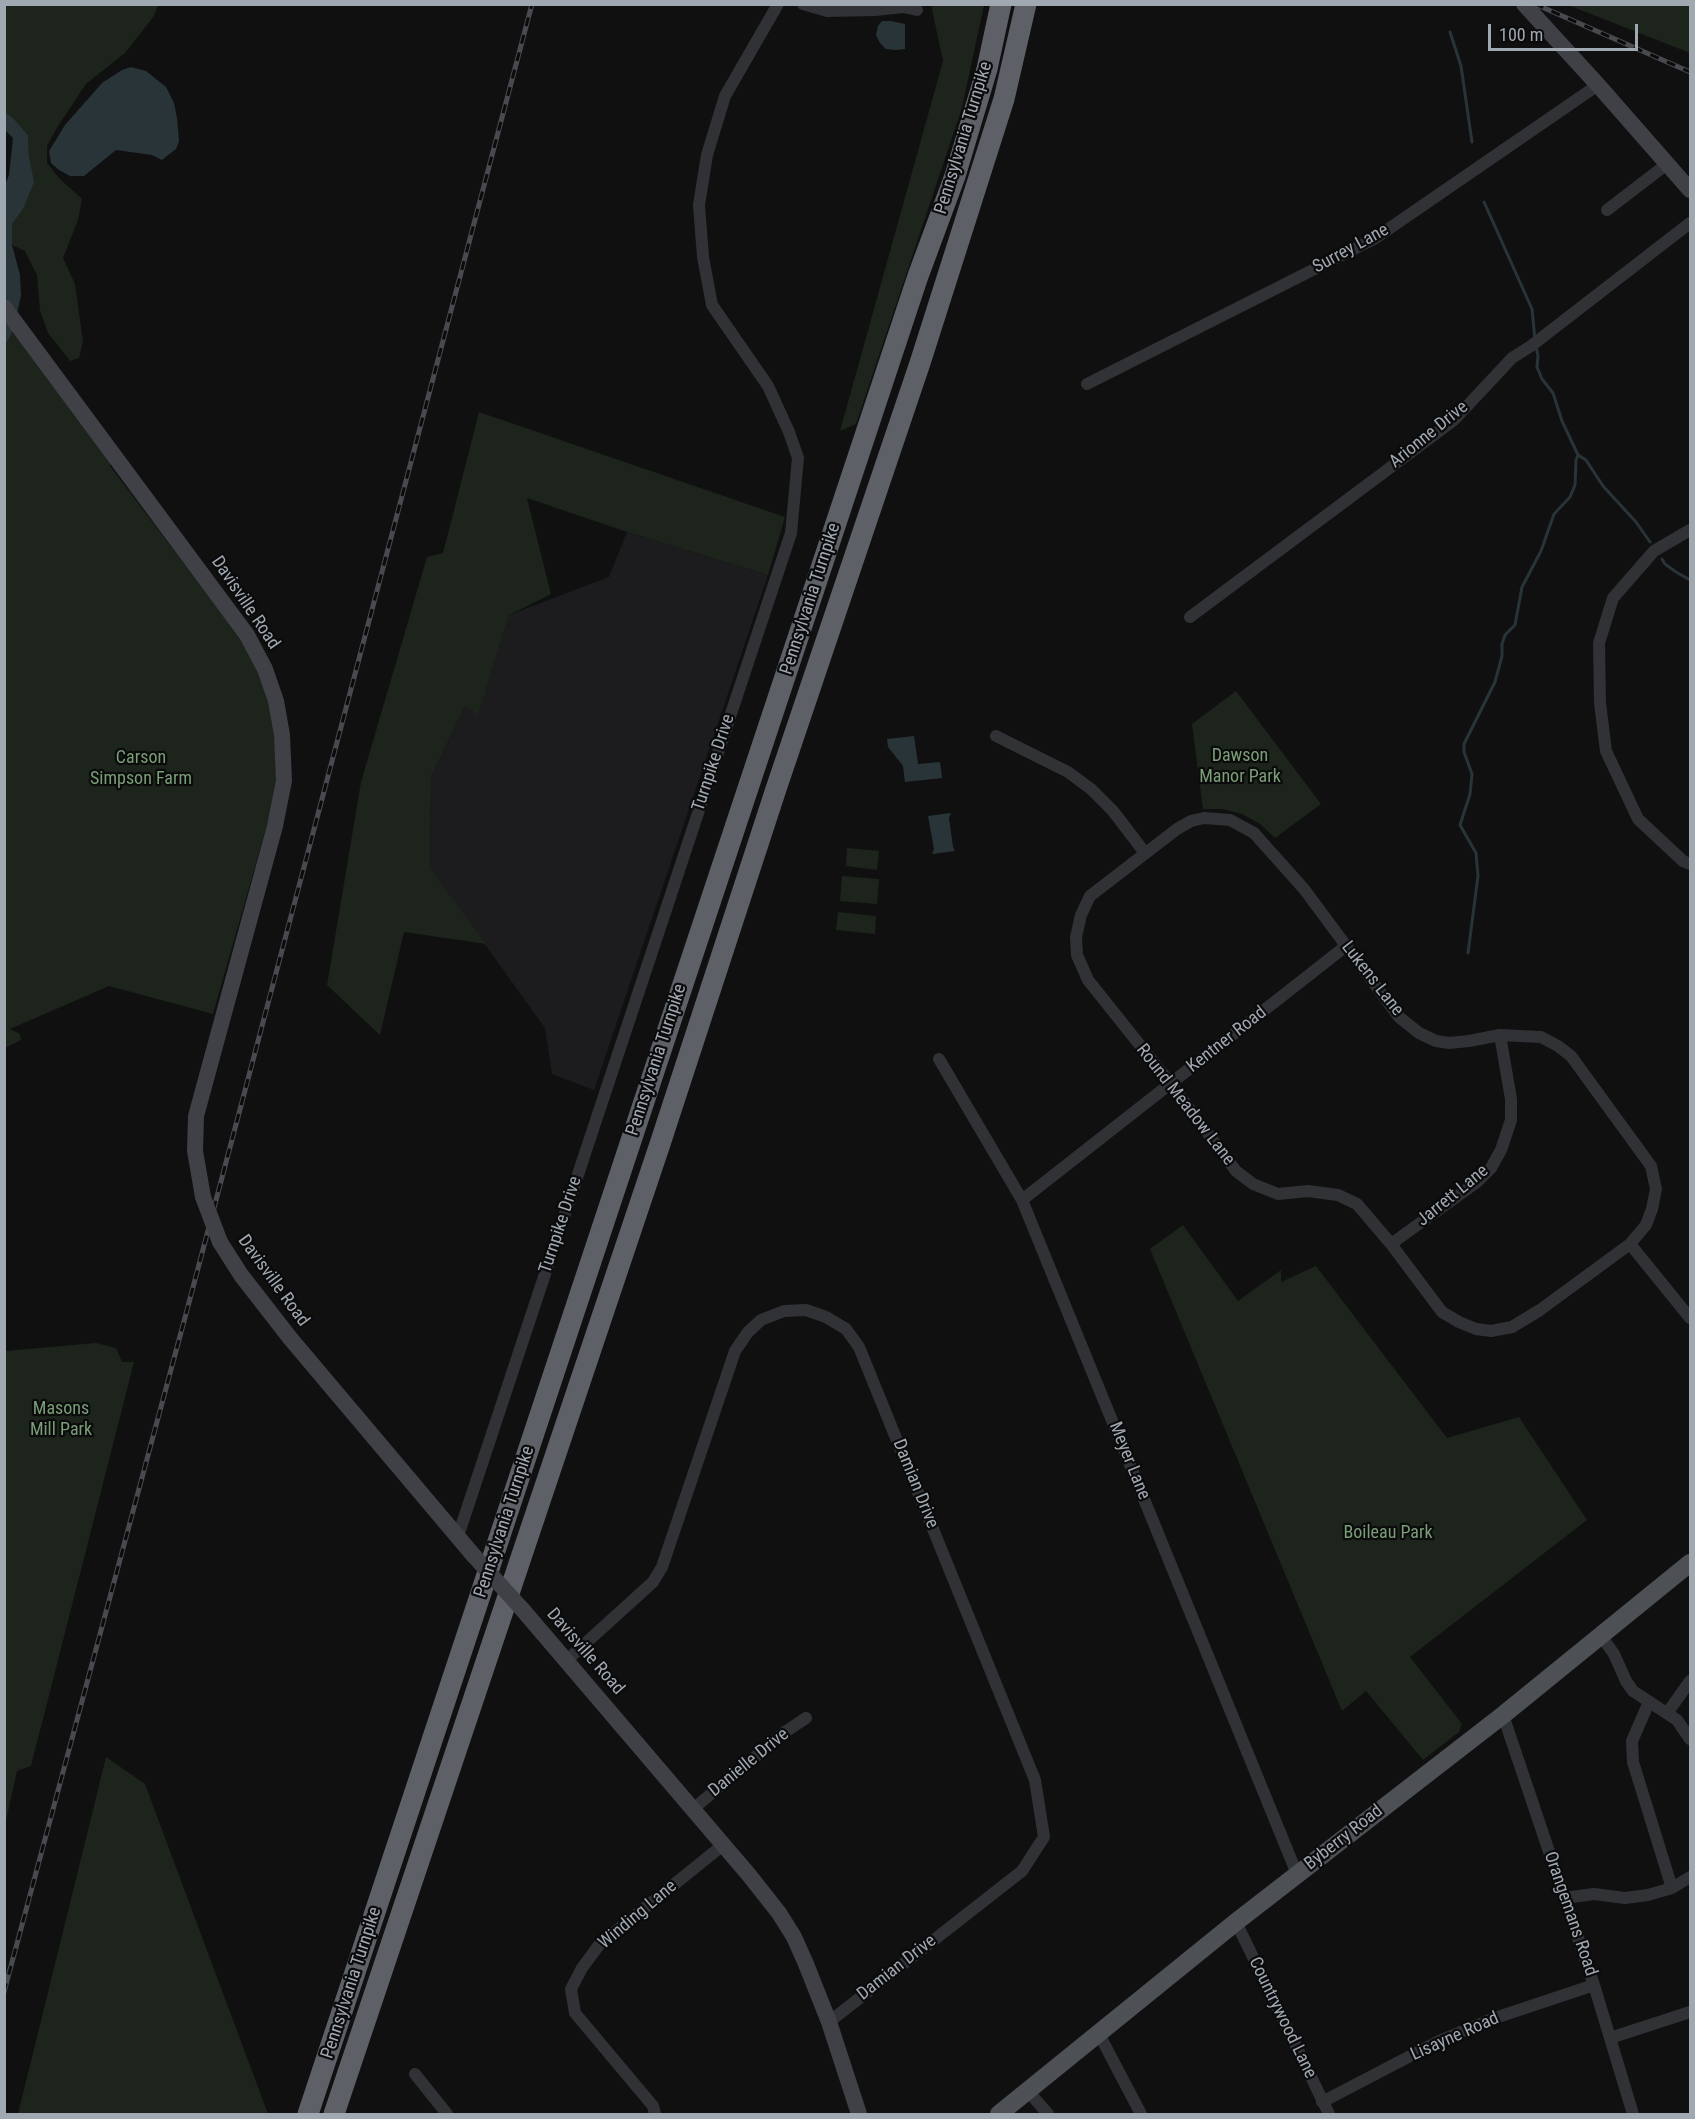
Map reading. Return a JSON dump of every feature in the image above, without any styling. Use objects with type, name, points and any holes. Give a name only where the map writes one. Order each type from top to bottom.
[{"type":"highway","name":"Pennsylvania Turnpike","points":[[308,2115],[910,299],[955,176],[987,69],[1001,4]]},
{"type":"highway","name":"Pennsylvania Turnpike","points":[[334,2115],[920,363],[1004,99],[1026,4]]},
{"type":"main road","name":"Byberry Road","points":[[999,2115],[1236,1922],[1503,1715],[1690,1563]]},
{"type":"street","name":"Turnpike Drive","points":[[458,1536],[790,533],[798,458],[768,386],[712,305],[703,257],[699,205],[707,155],[725,96],[778,4]]},
{"type":"street","points":[[803,4],[827,11],[903,7],[917,10]]},
{"type":"street","points":[[1524,4],[1690,190]]},
{"type":"street","name":"Surrey Lane","points":[[1087,384],[1374,238],[1598,85]]},
{"type":"street","points":[[1607,210],[1666,164]]},
{"type":"street","name":"Arionne Drive","points":[[1190,617],[1454,420],[1512,358],[1531,346],[1690,223]]},
{"type":"street","name":"Davisville Road","points":[[4,307],[247,635],[265,669],[276,701],[282,735],[284,781],[275,826],[196,1116],[195,1151],[204,1197],[220,1242],[241,1275],[290,1338],[474,1556],[567,1660],[779,1913],[794,1937],[829,2022],[859,2115]]},
{"type":"street","points":[[1690,530],[1654,551],[1613,598],[1599,643],[1600,703],[1606,751],[1638,819],[1683,861],[1690,864]]},
{"type":"street","points":[[996,736],[1068,772],[1091,789],[1113,811],[1145,853]]},
{"type":"street","name":"Lukens Lane","points":[[1145,853],[1191,821],[1204,818],[1230,820],[1254,833],[1304,889],[1399,1017],[1419,1033],[1436,1041],[1449,1043],[1500,1035],[1541,1037],[1558,1046],[1570,1056],[1651,1166],[1656,1189],[1652,1209],[1646,1225],[1630,1244]]},
{"type":"street","name":"Round Meadow Lane","points":[[1145,853],[1090,896],[1080,915],[1076,937],[1077,955],[1088,980],[1171,1084],[1236,1171],[1253,1184],[1278,1194],[1308,1191],[1338,1195],[1357,1204],[1442,1311],[1476,1329],[1491,1331],[1512,1327],[1540,1310],[1630,1244]]},
{"type":"street","name":"Kentner Road","points":[[1022,1200],[1346,946]]},
{"type":"street","name":"Jarrett Lane","points":[[1391,1244],[1477,1182],[1491,1168],[1502,1150],[1511,1120],[1511,1099],[1500,1035]]},
{"type":"street","name":"Meyer Lane","points":[[939,1059],[1022,1200],[1297,1874]]},
{"type":"street","points":[[1630,1244],[1690,1318]]},
{"type":"street","name":"Damian Drive","points":[[567,1660],[653,1582],[662,1567],[735,1351],[748,1332],[761,1320],[784,1311],[806,1311],[826,1317],[846,1329],[859,1347],[1035,1780],[1044,1837],[1022,1871],[829,2022]]},
{"type":"street","points":[[1601,1636],[1614,1654],[1626,1682],[1633,1691],[1668,1712],[1677,1720],[1690,1739]]},
{"type":"street","points":[[1668,1712],[1690,1681]]},
{"type":"street","points":[[1649,1702],[1632,1741],[1633,1762],[1672,1888]]},
{"type":"street","name":"Orangemans Road","points":[[1503,1715],[1594,1985],[1633,2115]]},
{"type":"street","name":"Danielle Drive","points":[[693,1809],[785,1732],[806,1718]]},
{"type":"street","name":"Winding Lane","points":[[655,2115],[653,2106],[576,2013],[572,1989],[582,1968],[599,1945],[723,1845]]},
{"type":"street","points":[[1564,1898],[1594,1894],[1625,1898],[1648,1895],[1672,1888],[1690,1877]]},
{"type":"street","name":"Countrywood Lane","points":[[1236,1922],[1329,2115]]},
{"type":"street","name":"Lisayne Road","points":[[1323,2102],[1438,2041],[1492,2019],[1594,1985]]},
{"type":"street","points":[[1610,2038],[1690,2012]]},
{"type":"street","points":[[1099,2034],[1142,2115]]},
{"type":"street","points":[[416,2074],[447,2115]]},
{"type":"street","points":[[1029,2091],[1048,2115]]},
{"type":"shaded area","points":[[882,21],[905,24],[905,49],[886,49],[880,43],[876,35]]},
{"type":"shaded area","points":[[131,67],[146,71],[166,87],[174,103],[177,118],[179,141],[176,149],[162,160],[152,155],[116,150],[84,176],[70,176],[59,170],[51,163],[49,151],[65,125],[102,83]]},
{"type":"shaded area","points":[[5,112],[28,135],[34,182],[23,209],[12,224],[12,245],[20,275],[21,296],[13,331],[5,345],[4,188],[9,175],[13,138],[5,130]]},
{"type":"shaded area","points":[[627,532],[768,575],[594,1090],[552,1074],[545,1028],[430,868],[431,777],[465,706],[478,714],[509,615],[609,577]]},
{"type":"shaded area","points":[[914,736],[918,764],[940,762],[942,778],[905,782],[903,766],[888,747],[887,739]]},
{"type":"shaded area","points":[[951,813],[949,818],[955,851],[932,854],[934,849],[928,816]]},
{"type":"green space","points":[[5,5],[158,5],[154,16],[125,53],[86,84],[47,146],[47,163],[60,179],[82,199],[78,220],[63,258],[75,284],[83,342],[79,358],[70,361],[48,333],[40,310],[37,275],[25,251],[12,245],[12,224],[23,209],[29,157],[28,135],[5,112]]},
{"type":"green space","points":[[931,5],[984,5],[962,108],[856,424],[840,431],[943,61]]},
{"type":"green space","points":[[1568,5],[1690,5],[1690,53]]},
{"type":"green space","name":"Carson Simpson Farm","points":[[4,325],[12,334],[13,331],[111,463],[110,466],[238,635],[256,663],[269,694],[279,776],[213,1014],[109,986],[10,1029],[20,1034],[21,1040],[5,1048]]},
{"type":"green space","points":[[479,412],[785,517],[768,575],[627,532],[527,498],[551,594],[509,615],[478,715],[465,706],[431,777],[430,868],[486,944],[404,932],[380,1035],[327,985],[361,782],[427,557],[443,553]]},
{"type":"green space","name":"Dawson Manor Park","points":[[1236,691],[1321,804],[1275,838],[1260,824],[1242,814],[1223,809],[1203,809],[1192,724]]},
{"type":"green space","points":[[847,848],[879,851],[877,870],[846,866]]},
{"type":"green space","points":[[842,876],[879,879],[877,904],[840,901]]},
{"type":"green space","points":[[838,912],[876,916],[875,934],[836,930]]},
{"type":"green space","name":"Boileau Park","points":[[1183,1225],[1238,1301],[1281,1270],[1281,1282],[1316,1266],[1447,1438],[1519,1417],[1587,1520],[1410,1657],[1462,1724],[1459,1732],[1423,1760],[1366,1691],[1342,1711],[1150,1249]]},
{"type":"green space","name":"Masons Mill Park","points":[[96,1343],[116,1348],[122,1362],[134,1362],[31,1766],[17,1771],[5,1825],[5,1351]]},
{"type":"green space","points":[[106,1757],[145,1784],[268,2114],[18,2114]]},
{"type":"waterway","points":[[1450,32],[1461,66],[1472,142]]},
{"type":"waterway","points":[[1484,202],[1532,309],[1535,340]]},
{"type":"waterway","points":[[1536,346],[1537,367],[1542,379],[1553,393],[1562,421],[1578,455],[1586,460],[1603,486],[1636,522],[1650,542]]},
{"type":"waterway","points":[[1468,953],[1478,876],[1476,853],[1460,825],[1470,794],[1472,774],[1464,752],[1464,744],[1495,682],[1502,656],[1502,644],[1505,635],[1515,625],[1522,587],[1541,551],[1554,514],[1570,497],[1575,485],[1578,455]]},
{"type":"waterway","points":[[1662,559],[1665,564],[1690,580]]},
{"type":"railway","points":[[4,1992],[187,1310],[532,4]]},
{"type":"railway","points":[[1535,4],[1690,72]]}]
